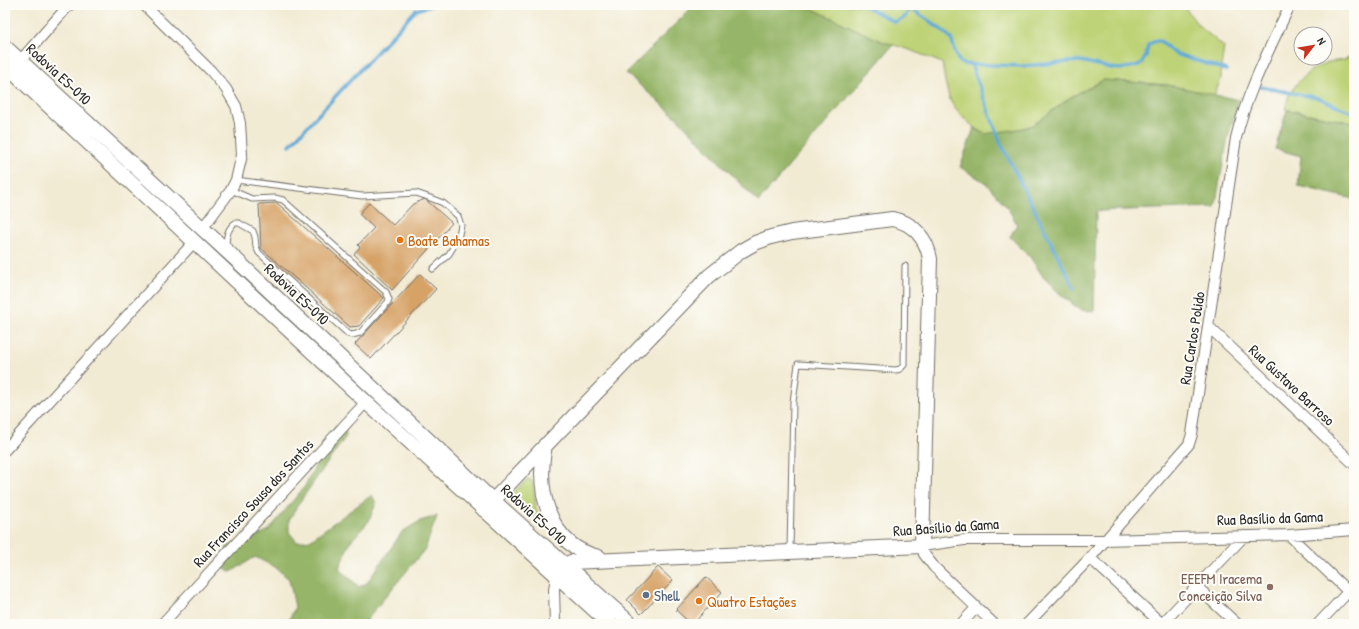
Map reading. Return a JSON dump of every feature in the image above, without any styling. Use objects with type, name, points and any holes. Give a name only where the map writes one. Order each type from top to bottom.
[{"type":"main road","name":"Rodovia ES-010","points":[[5,47],[10,67],[194,242],[366,402],[489,505]]},
{"type":"main road","name":"Rodovia ES-010","points":[[10,67],[229,253],[489,505],[561,570],[631,624]]},
{"type":"main road","points":[[489,505],[709,276],[741,251],[771,237],[792,232],[892,219],[900,220],[914,228],[920,234],[929,250],[930,259],[922,546]]},
{"type":"main road","points":[[546,445],[542,465],[544,497],[552,519],[558,530],[569,541],[587,554],[609,560]]},
{"type":"main road","name":"Rua Basílio da Gama","points":[[561,570],[571,562],[922,546]]},
{"type":"main road","name":"Rodovia ES-010","points":[[561,570],[610,624]]},
{"type":"street","points":[[10,67],[69,5]]},
{"type":"street","points":[[144,5],[211,71],[226,89],[236,106],[240,123],[242,155],[236,180],[231,190],[202,229]]},
{"type":"street","name":"Rua Carlos Polido","points":[[1027,624],[1090,558],[1188,444],[1192,434],[1209,328],[1236,138],[1241,118],[1255,82],[1290,5]]},
{"type":"street","points":[[5,450],[194,242]]},
{"type":"street","name":"Rua Gustavo Barroso","points":[[1209,328],[1354,464]]},
{"type":"street","name":"Rua Francisco Sousa dos Santos","points":[[162,624],[366,402]]},
{"type":"street","name":"Rua Basílio da Gama","points":[[922,546],[964,540],[1105,540],[1289,535],[1354,530]]},
{"type":"street","points":[[1289,535],[1351,594],[1318,624]]},
{"type":"street","points":[[1090,558],[1162,624],[1244,536]]},
{"type":"street","points":[[922,546],[924,554],[934,567],[994,624]]},
{"type":"street","points":[[555,624],[554,590],[561,570]]},
{"type":"street","points":[[1197,587],[1237,624]]},
{"type":"street","points":[[961,624],[976,608]]},
{"type":"lane","points":[[236,180],[252,181],[334,194],[362,196],[416,193],[443,203],[458,216],[462,225],[458,240],[449,254],[433,269]]},
{"type":"lane","points":[[229,253],[226,245],[227,235],[232,225],[236,222],[240,223],[253,231],[256,247],[259,252],[348,334],[352,335],[360,333],[389,299],[386,292],[283,200],[275,198],[252,199],[231,190]]},
{"type":"lane","points":[[790,552],[793,402],[798,364],[896,370],[904,365],[905,266]]},
{"type":"green space","points":[[694,5],[804,5],[881,41],[893,45],[758,202],[677,118],[626,73]]},
{"type":"green space","points":[[804,5],[1183,5],[1198,25],[1224,47],[1221,80],[1214,95],[1168,85],[1104,80],[1071,97],[1033,125],[1019,129],[985,134],[965,120],[953,105],[947,91],[942,63],[910,50],[881,41]]},
{"type":"green space","points":[[1354,53],[1354,123],[1285,109],[1289,95],[1298,82],[1310,71],[1320,66],[1333,66],[1333,61],[1344,60]]},
{"type":"green space","points":[[1104,80],[1168,85],[1239,100],[1228,137],[1215,207],[1096,211],[1094,311],[1080,310],[1059,293],[1044,278],[1030,257],[1010,237],[1017,224],[1007,207],[986,183],[960,167],[974,128],[985,134],[1019,129],[1033,125],[1071,97]]},
{"type":"green space","points":[[1287,110],[1354,123],[1354,199],[1298,186],[1301,156],[1275,149]]},
{"type":"green space","points":[[345,426],[346,436],[299,503],[289,520],[289,532],[297,542],[310,540],[372,495],[376,503],[369,521],[350,542],[339,568],[359,587],[367,583],[402,532],[420,521],[437,516],[425,549],[367,619],[369,624],[287,624],[295,607],[289,579],[275,567],[255,557],[231,572],[223,567],[227,546],[248,541],[269,530],[305,486],[335,427]]},
{"type":"green space","points":[[528,479],[533,483],[536,508],[542,523],[512,494]]},
{"type":"building","points":[[425,199],[452,223],[392,290],[354,254],[360,247],[358,245],[374,228],[359,214],[369,203],[393,225],[413,204]]},
{"type":"building","points":[[277,203],[384,298],[359,326],[350,327],[261,248],[259,204]]},
{"type":"building","points":[[420,274],[436,289],[371,359],[355,344]]},
{"type":"building","name":"Shell","points":[[658,567],[673,581],[641,614],[627,600]]},
{"type":"building","points":[[706,577],[722,592],[693,624],[691,624],[676,610]]},
{"type":"waterway","points":[[290,145],[416,10],[433,5]]},
{"type":"waterway","points":[[863,5],[895,22],[905,17],[909,10],[913,10],[948,35],[951,39],[958,60],[963,64],[1023,66],[1081,61],[1120,69],[1136,66],[1142,63],[1146,56],[1148,45],[1153,42],[1160,41],[1176,54],[1226,70]]},
{"type":"waterway","points":[[971,64],[1001,144],[1074,288]]},
{"type":"waterway","points":[[1261,87],[1318,98],[1354,113]]},
{"type":"place","name":"Boate Bahamas","points":[[400,240]]},
{"type":"place","name":"EEEFM Iracema Conceição Silva","points":[[1270,587]]},
{"type":"place","name":"Shell","points":[[646,595]]},
{"type":"place","name":"Quatro Estações","points":[[699,601]]}]
